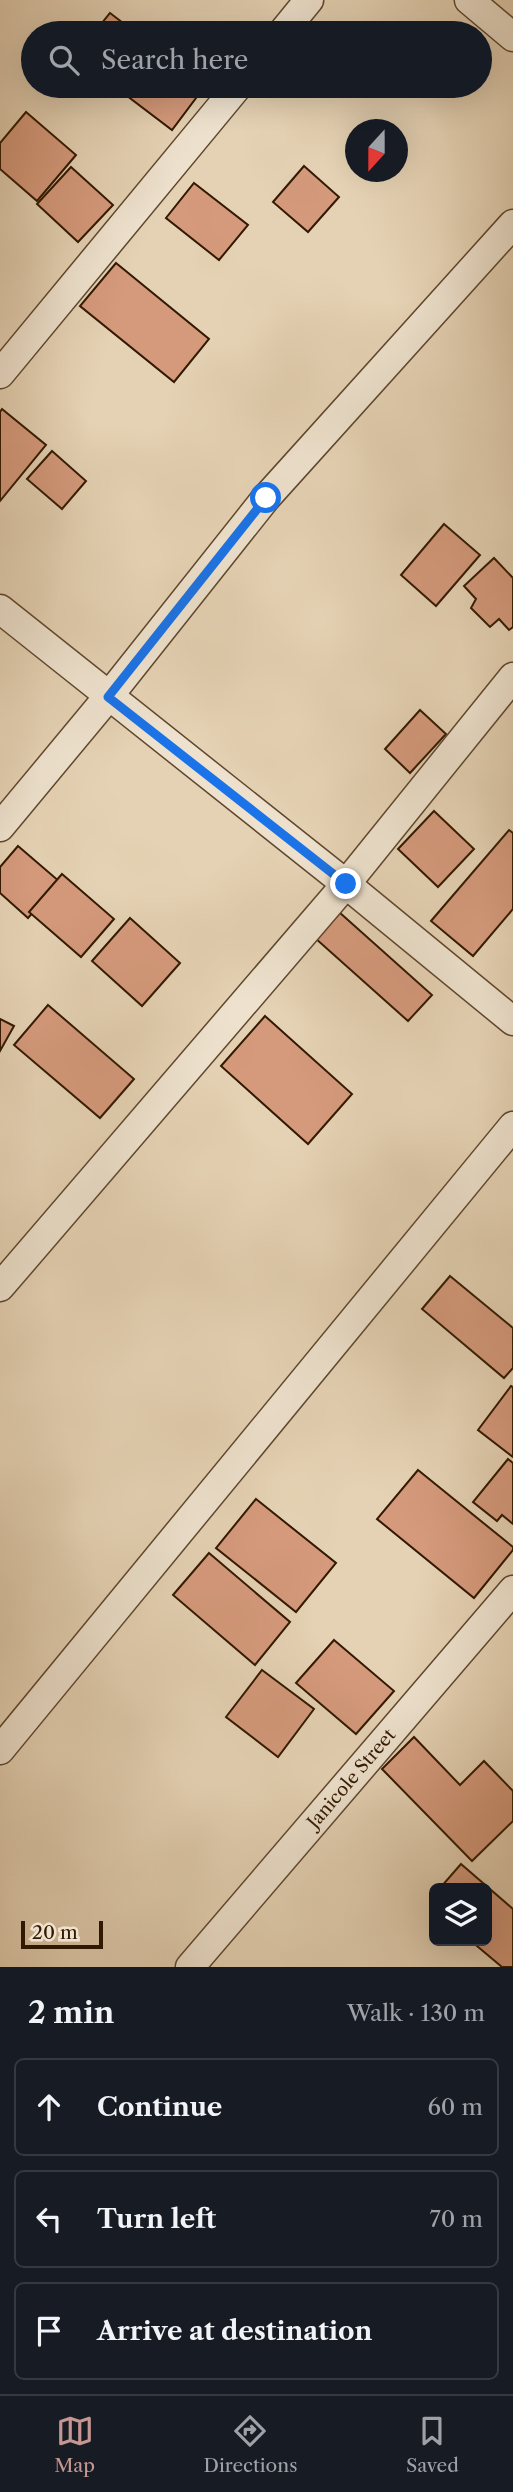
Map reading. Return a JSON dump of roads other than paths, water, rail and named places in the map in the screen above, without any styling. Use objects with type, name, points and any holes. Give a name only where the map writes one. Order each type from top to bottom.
[{"type":"street","points":[[292,21],[309,0]]},
{"type":"street","points":[[469,0],[513,37]]},
{"type":"street","points":[[0,374],[228,98]]},
{"type":"street","points":[[0,827],[108,697],[266,498],[513,224]]},
{"type":"street","points":[[0,609],[346,884],[513,1021]]},
{"type":"street","points":[[0,1285],[346,884],[513,677]]},
{"type":"street","points":[[0,1750],[513,1126]]},
{"type":"street","name":"Janicole Street","points":[[190,1967],[513,1590]]}]
